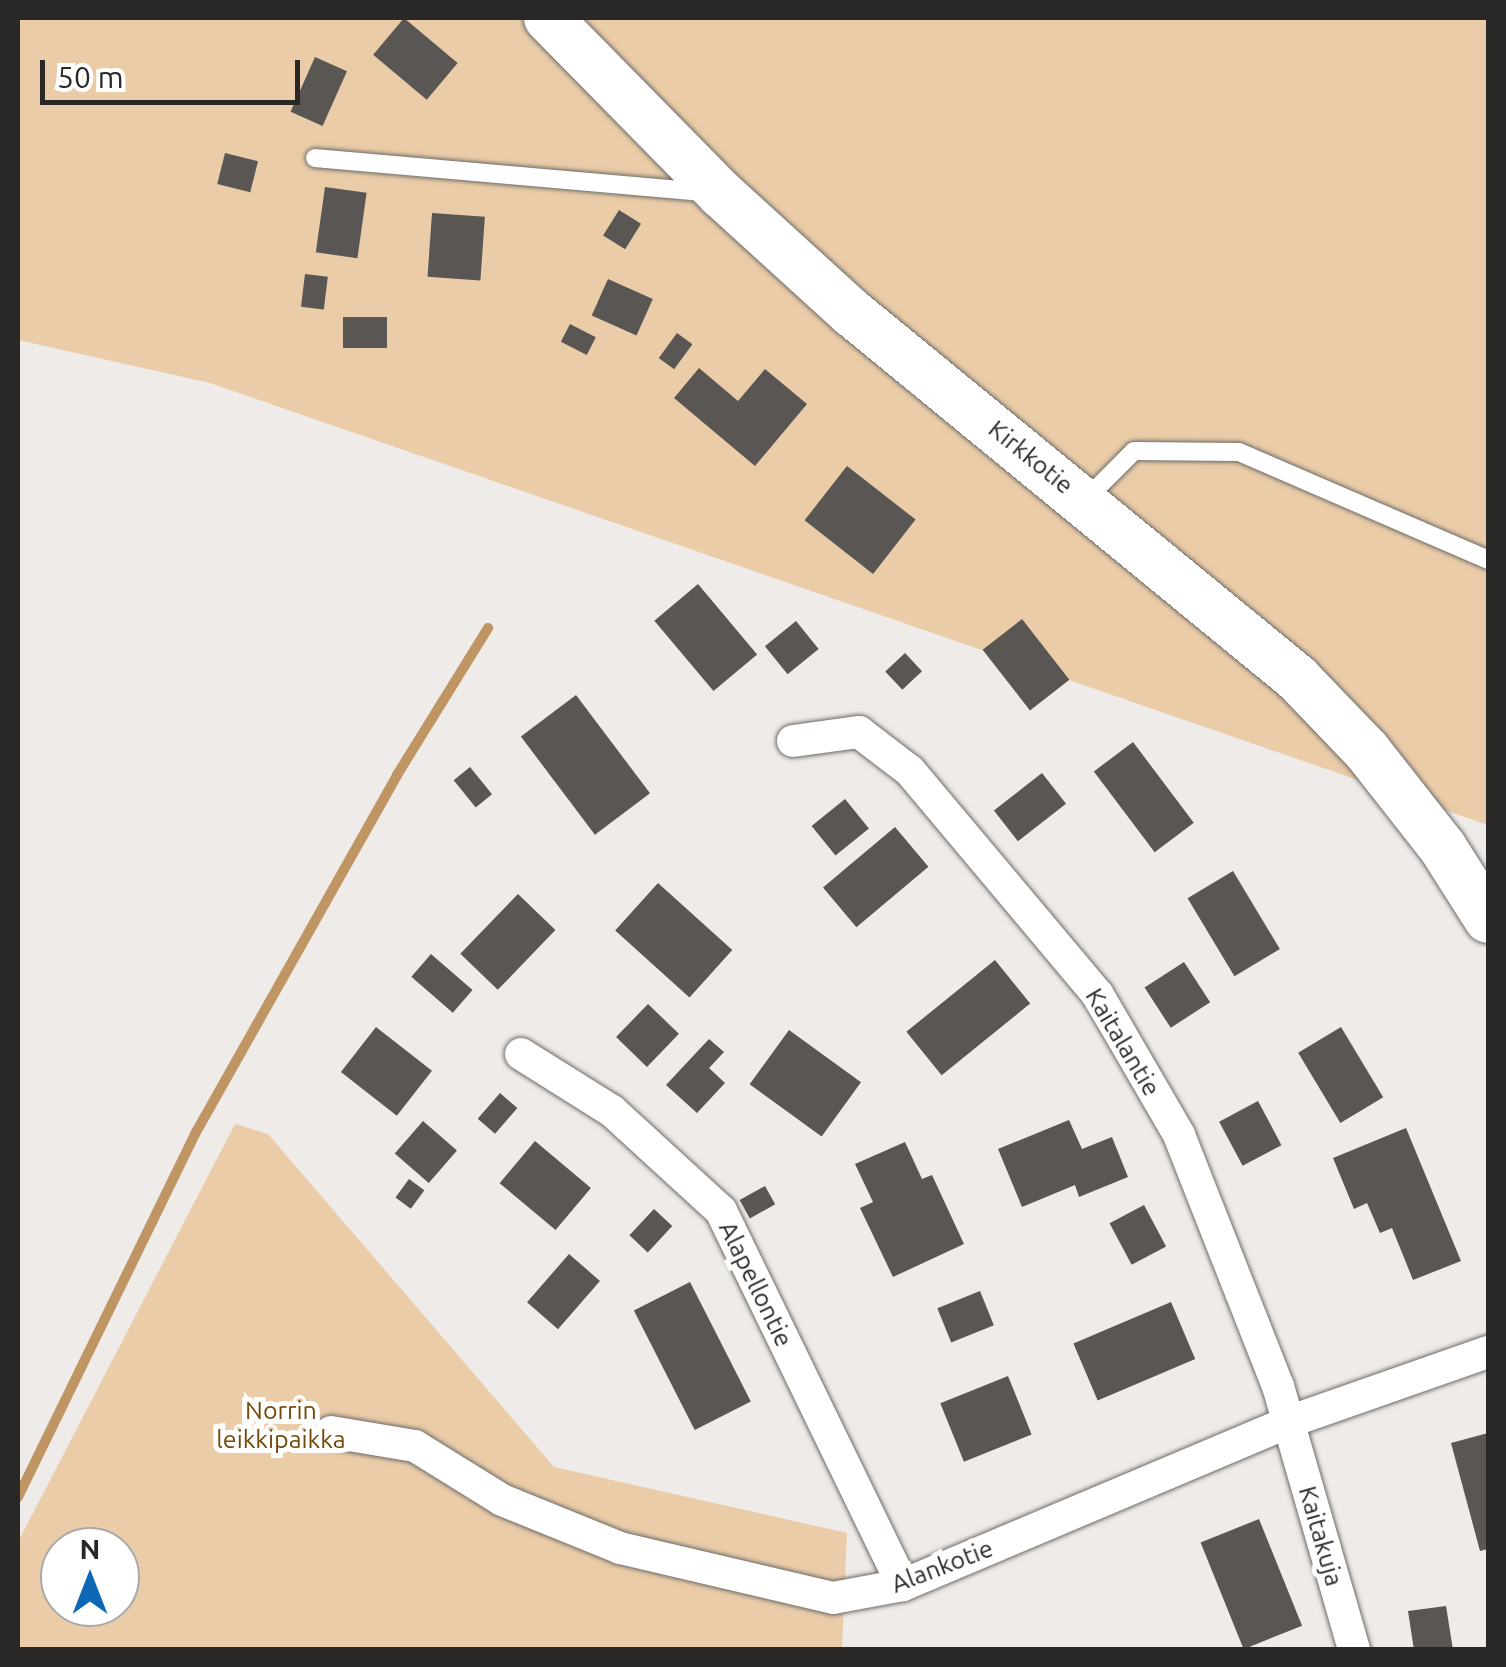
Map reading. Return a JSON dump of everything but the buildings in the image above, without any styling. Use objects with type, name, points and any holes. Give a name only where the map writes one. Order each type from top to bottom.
[{"type":"street","name":"Kirkkotie","points":[[548,18],[721,194],[852,313],[1085,500],[1297,678],[1367,750],[1443,848],[1488,920]]},
{"type":"street","name":"Kaitalantie","points":[[794,741],[859,732],[910,771],[1098,995],[1179,1135],[1288,1422]]},
{"type":"street","name":"Alapellontie","points":[[521,1054],[612,1111],[721,1211],[904,1585]]},
{"type":"street","name":"Alankotie","points":[[331,1432],[415,1446],[502,1500],[620,1548],[833,1598],[904,1585],[1288,1422],[1488,1352]]},
{"type":"street","name":"Kaitakuja","points":[[1288,1422],[1354,1650]]},
{"type":"lane","points":[[315,158],[721,194]]},
{"type":"lane","points":[[1085,500],[1134,451],[1239,452],[1488,560]]},
{"type":"green space","points":[[18,18],[1488,18],[1488,825],[210,383],[18,340]]},
{"type":"green space","name":"Norrin leikkipaikka","points":[[235,1124],[268,1134],[554,1467],[847,1533],[842,1649],[18,1649],[18,1542]]},
{"type":"waterway","points":[[18,1497],[195,1134],[397,775],[488,628]]}]
